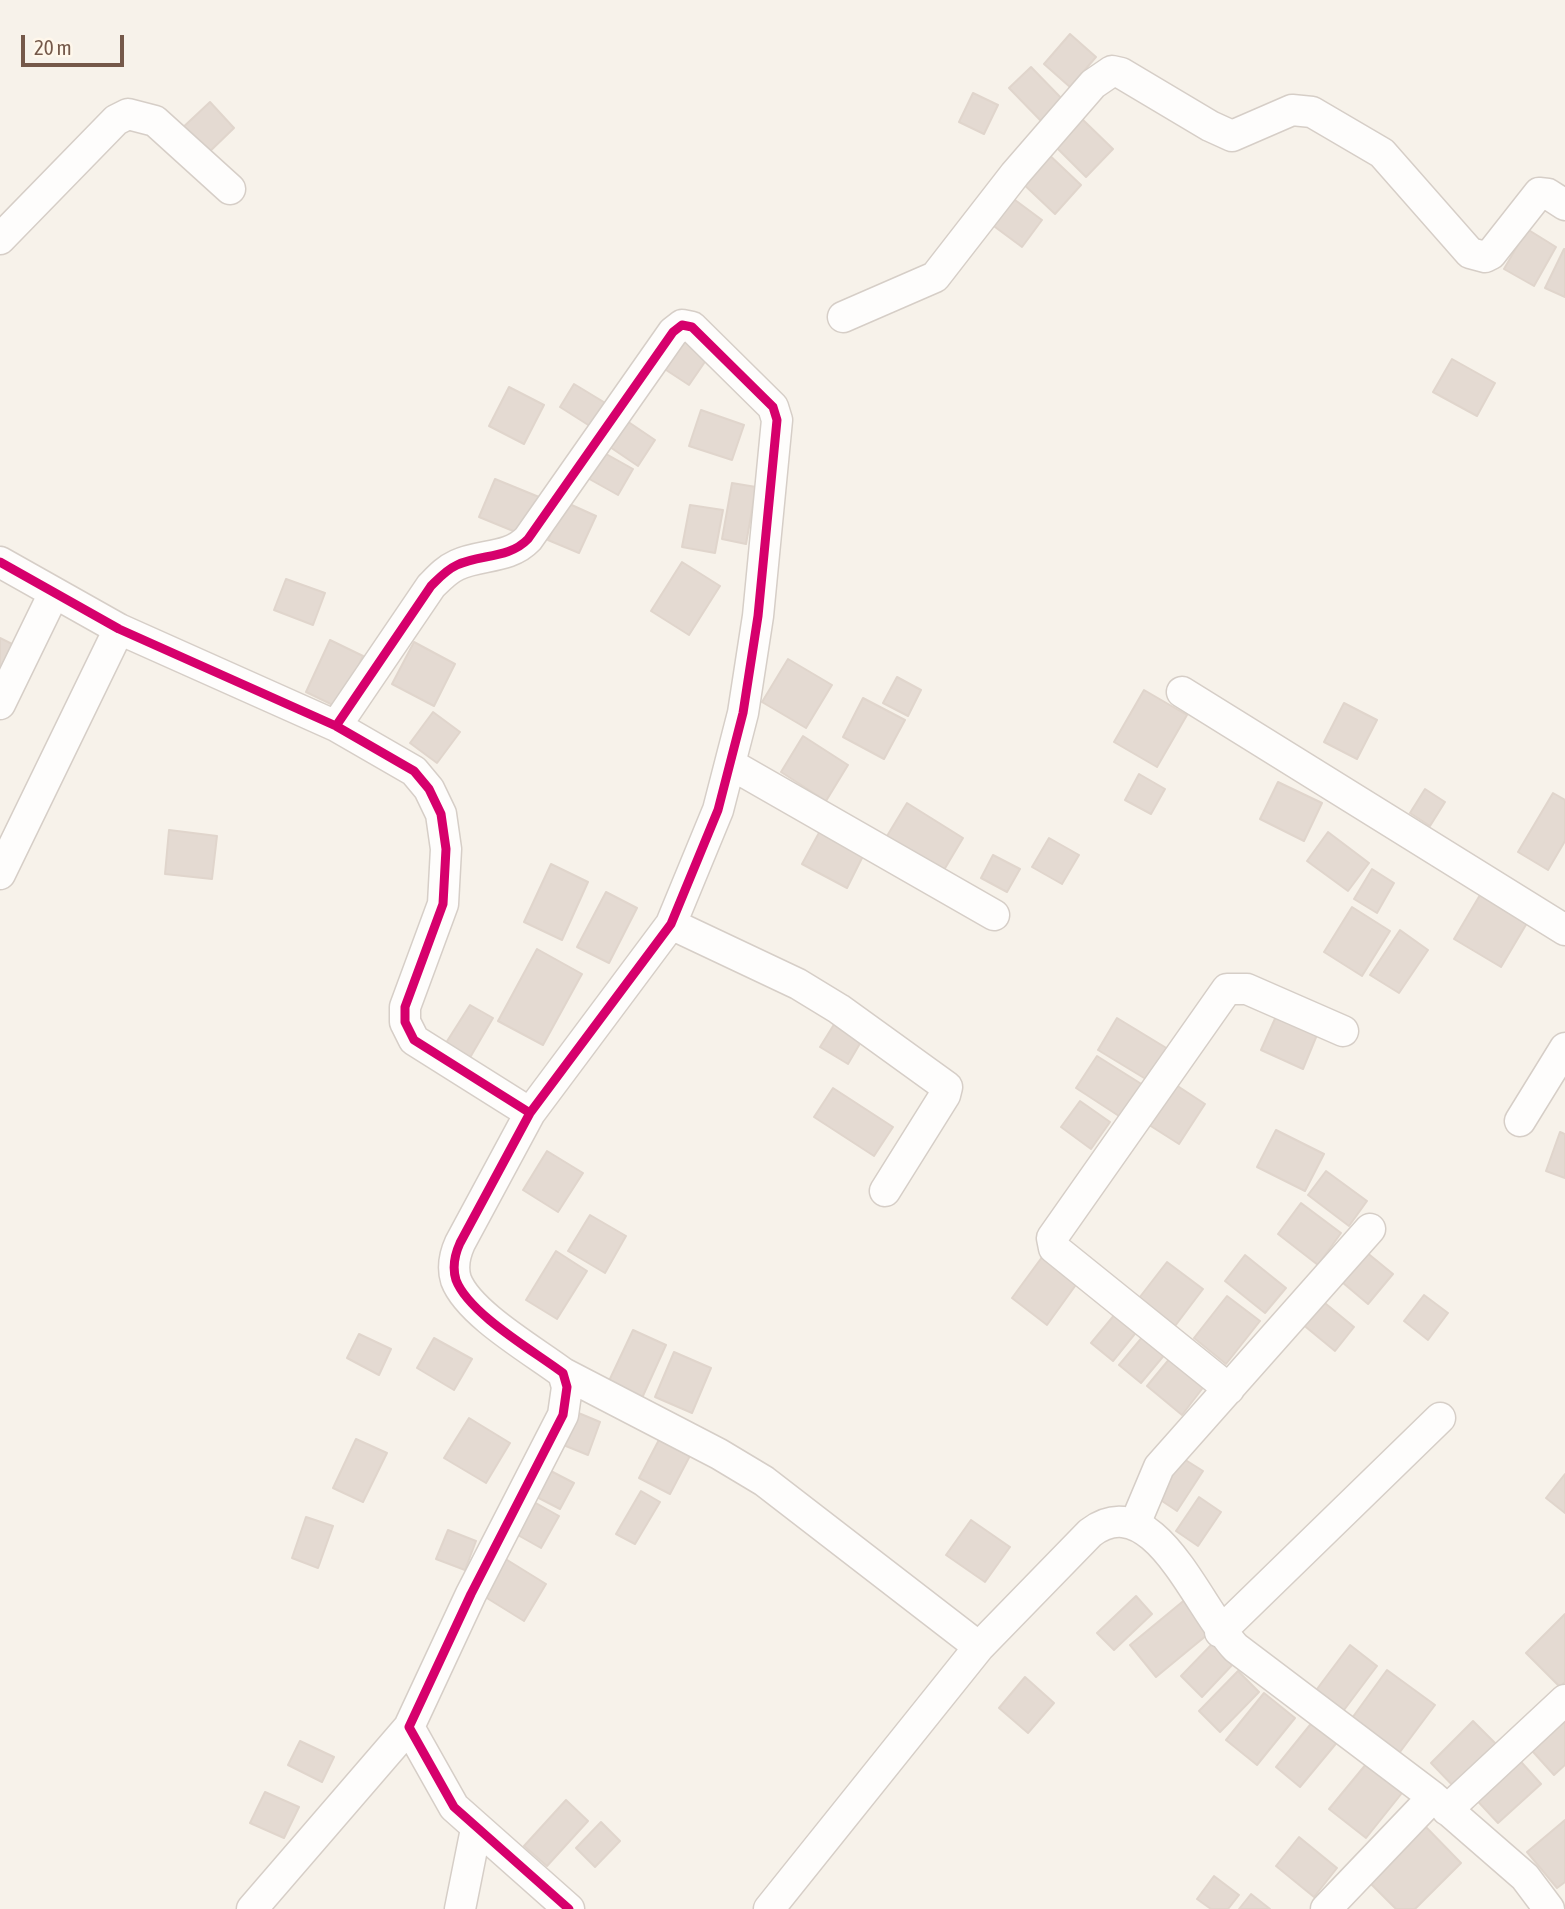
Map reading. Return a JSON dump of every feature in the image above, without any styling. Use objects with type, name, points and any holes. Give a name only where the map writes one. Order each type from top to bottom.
[{"type":"street","points":[[844,317],[935,277],[1015,174],[1093,84],[1112,71],[1121,72],[1210,126],[1232,135],[1292,110],[1312,112],[1382,153],[1470,253],[1478,257],[1491,254],[1539,194],[1548,194],[1565,205]]},
{"type":"street","points":[[0,239],[116,120],[128,114],[155,121],[230,189]]},
{"type":"street","points":[[336,726],[432,586],[445,572],[458,565],[511,552],[528,539],[673,332],[682,325],[692,327],[773,407],[777,420],[758,616],[732,765],[718,810],[671,924],[530,1113],[460,1243],[454,1257],[455,1278],[476,1307],[563,1373],[719,1454],[764,1481],[979,1647]]},
{"type":"street","points":[[0,562],[119,629],[336,726],[414,771],[429,789],[440,814],[446,849],[443,904],[405,1007],[405,1022],[414,1040],[530,1113]]},
{"type":"street","points":[[0,704],[54,593]]},
{"type":"street","points":[[0,874],[119,629]]},
{"type":"street","points":[[1182,692],[1565,930]]},
{"type":"street","points":[[732,765],[994,915]]},
{"type":"street","points":[[671,924],[798,984],[839,1009],[947,1087],[945,1095],[885,1191]]},
{"type":"street","points":[[1229,1389],[1054,1248],[1052,1238],[1227,989],[1247,989],[1343,1031]]},
{"type":"street","points":[[1520,1121],[1565,1048]]},
{"type":"street","points":[[1135,1524],[1153,1476],[1370,1229]]},
{"type":"street","points":[[253,1909],[409,1727],[471,1594],[563,1415],[567,1387],[563,1373]]},
{"type":"street","points":[[1220,1632],[1440,1418]]},
{"type":"street","points":[[769,1909],[979,1647],[1090,1533],[1111,1521],[1135,1524],[1151,1532],[1166,1548],[1220,1632],[1251,1660],[1440,1803],[1525,1877],[1549,1909]]},
{"type":"street","points":[[1326,1909],[1440,1803],[1565,1700]]},
{"type":"street","points":[[409,1727],[441,1788],[476,1829],[569,1909]]},
{"type":"street","points":[[460,1909],[476,1829]]},
{"type":"building","points":[[1070,34],[1096,57],[1070,87],[1044,64]]},
{"type":"building","points":[[1031,67],[1064,101],[1042,122],[1009,88]]},
{"type":"building","points":[[973,93],[998,105],[984,134],[959,122]]},
{"type":"building","points":[[210,102],[234,128],[203,158],[178,132]]},
{"type":"building","points":[[1081,118],[1113,149],[1086,177],[1054,145]]},
{"type":"building","points":[[1044,150],[1081,185],[1055,214],[1017,178]]},
{"type":"building","points":[[1011,197],[1042,220],[1022,247],[991,224]]},
{"type":"building","points":[[1527,229],[1556,247],[1534,286],[1504,269]]},
{"type":"building","points":[[1565,249],[1565,297],[1545,288]]},
{"type":"building","points":[[682,333],[711,353],[689,385],[660,366]]},
{"type":"building","points":[[1452,359],[1495,383],[1477,416],[1433,392]]},
{"type":"building","points":[[574,384],[607,404],[593,428],[560,407]]},
{"type":"building","points":[[509,387],[544,405],[524,444],[489,426]]},
{"type":"building","points":[[701,410],[744,425],[732,460],[689,446]]},
{"type":"building","points":[[624,419],[655,440],[638,466],[607,445]]},
{"type":"building","points":[[599,450],[633,469],[618,495],[584,476]]},
{"type":"building","points":[[495,479],[539,497],[523,535],[479,517]]},
{"type":"building","points":[[732,483],[756,487],[746,544],[722,539]]},
{"type":"building","points":[[565,502],[596,516],[579,553],[548,540]]},
{"type":"building","points":[[690,505],[723,510],[715,553],[682,547]]},
{"type":"building","points":[[682,562],[720,586],[689,635],[651,611]]},
{"type":"building","points":[[286,579],[325,593],[313,625],[274,610]]},
{"type":"building","points":[[0,638],[14,645],[0,672]]},
{"type":"building","points":[[330,640],[363,656],[339,708],[306,692]]},
{"type":"building","points":[[414,642],[455,664],[434,706],[392,684]]},
{"type":"building","points":[[788,659],[832,685],[806,728],[762,702]]},
{"type":"building","points":[[897,677],[921,690],[908,716],[883,703]]},
{"type":"building","points":[[1144,690],[1187,715],[1157,767],[1114,742]]},
{"type":"building","points":[[863,698],[905,720],[884,759],[843,737]]},
{"type":"building","points":[[1344,703],[1377,720],[1357,759],[1324,742]]},
{"type":"building","points":[[433,712],[460,732],[437,763],[410,743]]},
{"type":"building","points":[[803,736],[848,765],[826,801],[781,772]]},
{"type":"building","points":[[1139,774],[1165,789],[1151,814],[1125,800]]},
{"type":"building","points":[[1278,782],[1322,803],[1304,841],[1260,819]]},
{"type":"building","points":[[1425,789],[1445,802],[1430,826],[1410,813]]},
{"type":"building","points":[[1553,793],[1565,800],[1565,841],[1548,870],[1518,852]]},
{"type":"building","points":[[907,803],[963,838],[941,875],[884,841]]},
{"type":"building","points":[[169,830],[217,836],[212,879],[165,874]]},
{"type":"building","points":[[820,831],[864,854],[847,888],[802,864]]},
{"type":"building","points":[[1328,832],[1369,863],[1348,891],[1307,861]]},
{"type":"building","points":[[1049,838],[1079,855],[1062,884],[1032,867]]},
{"type":"building","points":[[993,855],[1020,869],[1007,892],[981,878]]},
{"type":"building","points":[[551,864],[588,882],[562,940],[524,922]]},
{"type":"building","points":[[1372,869],[1394,883],[1377,913],[1354,899]]},
{"type":"building","points":[[606,892],[637,908],[609,963],[577,947]]},
{"type":"building","points":[[1480,895],[1527,923],[1501,967],[1454,939]]},
{"type":"building","points":[[1352,907],[1390,931],[1362,976],[1324,952]]},
{"type":"building","points":[[1400,930],[1428,950],[1399,993],[1370,975]]},
{"type":"building","points":[[537,949],[582,974],[543,1045],[498,1021]]},
{"type":"building","points":[[470,1005],[493,1018],[468,1061],[444,1046]]},
{"type":"building","points":[[1278,1012],[1319,1030],[1303,1069],[1261,1050]]},
{"type":"building","points":[[838,1018],[865,1035],[848,1064],[820,1047]]},
{"type":"building","points":[[1117,1018],[1168,1049],[1149,1081],[1098,1050]]},
{"type":"building","points":[[1097,1056],[1143,1085],[1122,1118],[1076,1088]]},
{"type":"building","points":[[1173,1083],[1205,1104],[1179,1144],[1146,1123]]},
{"type":"building","points":[[833,1088],[893,1127],[874,1156],[814,1117]]},
{"type":"building","points":[[1080,1101],[1110,1122],[1091,1149],[1061,1127]]},
{"type":"building","points":[[1276,1130],[1324,1154],[1305,1191],[1257,1167]]},
{"type":"building","points":[[1560,1132],[1565,1134],[1565,1178],[1546,1171]]},
{"type":"building","points":[[547,1151],[583,1173],[558,1212],[523,1190]]},
{"type":"building","points":[[1326,1171],[1367,1201],[1349,1226],[1308,1195]]},
{"type":"building","points":[[1301,1203],[1341,1233],[1318,1265],[1278,1234]]},
{"type":"building","points":[[590,1215],[626,1236],[605,1273],[568,1251]]},
{"type":"building","points":[[1360,1247],[1393,1274],[1368,1304],[1336,1277]]},
{"type":"building","points":[[1048,1249],[1083,1275],[1047,1325],[1012,1298]]},
{"type":"building","points":[[556,1251],[587,1271],[557,1319],[526,1300]]},
{"type":"building","points":[[1245,1255],[1286,1288],[1265,1313],[1225,1281]]},
{"type":"building","points":[[1167,1262],[1203,1289],[1172,1330],[1136,1302]]},
{"type":"building","points":[[1424,1295],[1448,1313],[1428,1340],[1404,1321]]},
{"type":"building","points":[[1227,1296],[1260,1321],[1226,1364],[1194,1338]]},
{"type":"building","points":[[1320,1299],[1354,1327],[1335,1351],[1301,1323]]},
{"type":"building","points":[[1116,1313],[1138,1330],[1113,1361],[1091,1343]]},
{"type":"building","points":[[633,1330],[666,1345],[642,1398],[608,1383]]},
{"type":"building","points":[[359,1334],[391,1349],[379,1375],[347,1358]]},
{"type":"building","points":[[1144,1335],[1166,1353],[1141,1383],[1119,1365]]},
{"type":"building","points":[[434,1338],[472,1359],[454,1390],[417,1368]]},
{"type":"building","points":[[674,1352],[711,1368],[692,1413],[655,1397]]},
{"type":"building","points":[[1171,1357],[1205,1385],[1182,1415],[1147,1386]]},
{"type":"building","points":[[569,1409],[600,1422],[588,1455],[556,1442]]},
{"type":"building","points":[[469,1418],[510,1443],[486,1483],[444,1458]]},
{"type":"building","points":[[662,1434],[693,1450],[670,1494],[639,1478]]},
{"type":"building","points":[[356,1439],[387,1453],[363,1502],[333,1488]]},
{"type":"building","points":[[1176,1454],[1203,1471],[1177,1511],[1150,1493]]},
{"type":"building","points":[[545,1468],[574,1483],[560,1509],[531,1494]]},
{"type":"building","points":[[1565,1474],[1565,1513],[1546,1498]]},
{"type":"building","points":[[641,1491],[660,1502],[635,1544],[616,1534]]},
{"type":"building","points":[[1199,1497],[1221,1512],[1198,1546],[1176,1531]]},
{"type":"building","points":[[534,1502],[559,1516],[541,1548],[516,1534]]},
{"type":"building","points":[[306,1517],[333,1526],[318,1568],[292,1558]]},
{"type":"building","points":[[971,1520],[1010,1547],[985,1582],[946,1555]]},
{"type":"building","points":[[448,1530],[476,1541],[465,1570],[436,1559]]},
{"type":"building","points":[[504,1558],[546,1584],[524,1621],[482,1595]]},
{"type":"building","points":[[1136,1596],[1152,1614],[1114,1650],[1097,1633]]},
{"type":"building","points":[[1187,1598],[1213,1630],[1156,1677],[1130,1645]]},
{"type":"building","points":[[1565,1614],[1565,1682],[1560,1687],[1526,1653]]},
{"type":"building","points":[[1214,1642],[1235,1662],[1202,1697],[1181,1676]]},
{"type":"building","points":[[1350,1645],[1377,1666],[1341,1714],[1314,1693]]},
{"type":"building","points":[[1387,1670],[1435,1705],[1394,1760],[1347,1725]]},
{"type":"building","points":[[1238,1671],[1259,1692],[1220,1732],[1199,1711]]},
{"type":"building","points":[[1025,1677],[1054,1703],[1028,1733],[999,1708]]},
{"type":"building","points":[[1264,1693],[1295,1718],[1257,1765],[1226,1740]]},
{"type":"building","points":[[1565,1706],[1565,1765],[1554,1775],[1525,1743]]},
{"type":"building","points":[[1314,1720],[1339,1740],[1300,1787],[1276,1767]]},
{"type":"building","points":[[1473,1721],[1502,1750],[1460,1793],[1431,1763]]},
{"type":"building","points":[[300,1741],[334,1757],[322,1782],[288,1765]]},
{"type":"building","points":[[1514,1754],[1541,1784],[1498,1823],[1471,1794]]},
{"type":"building","points":[[1367,1763],[1402,1793],[1366,1838],[1329,1809]]},
{"type":"building","points":[[265,1792],[299,1807],[284,1838],[250,1823]]},
{"type":"building","points":[[566,1800],[588,1821],[547,1866],[524,1846]]},
{"type":"building","points":[[1565,1820],[1565,1882],[1557,1888],[1527,1852]]},
{"type":"building","points":[[601,1822],[620,1841],[595,1867],[576,1848]]},
{"type":"building","points":[[1424,1825],[1461,1863],[1415,1909],[1396,1909],[1368,1881]]},
{"type":"building","points":[[1299,1837],[1337,1868],[1314,1897],[1276,1866]]},
{"type":"building","points":[[1214,1876],[1239,1895],[1228,1909],[1211,1909],[1197,1899]]},
{"type":"building","points":[[1251,1894],[1270,1909],[1239,1909]]},
{"type":"cycle path","points":[[336,726],[431,586],[440,577],[457,565],[512,550],[528,539],[673,332],[682,325],[692,327],[773,407],[777,420],[758,616],[743,713],[718,810],[671,924],[530,1113]]},
{"type":"cycle path","points":[[0,562],[119,629],[336,726],[414,771],[429,789],[441,814],[446,849],[443,904],[405,1007],[405,1022],[414,1040],[530,1113],[460,1243],[455,1261],[456,1280],[463,1293],[488,1319],[563,1373],[567,1387],[563,1415],[471,1594],[409,1727],[454,1807],[569,1909]]}]
